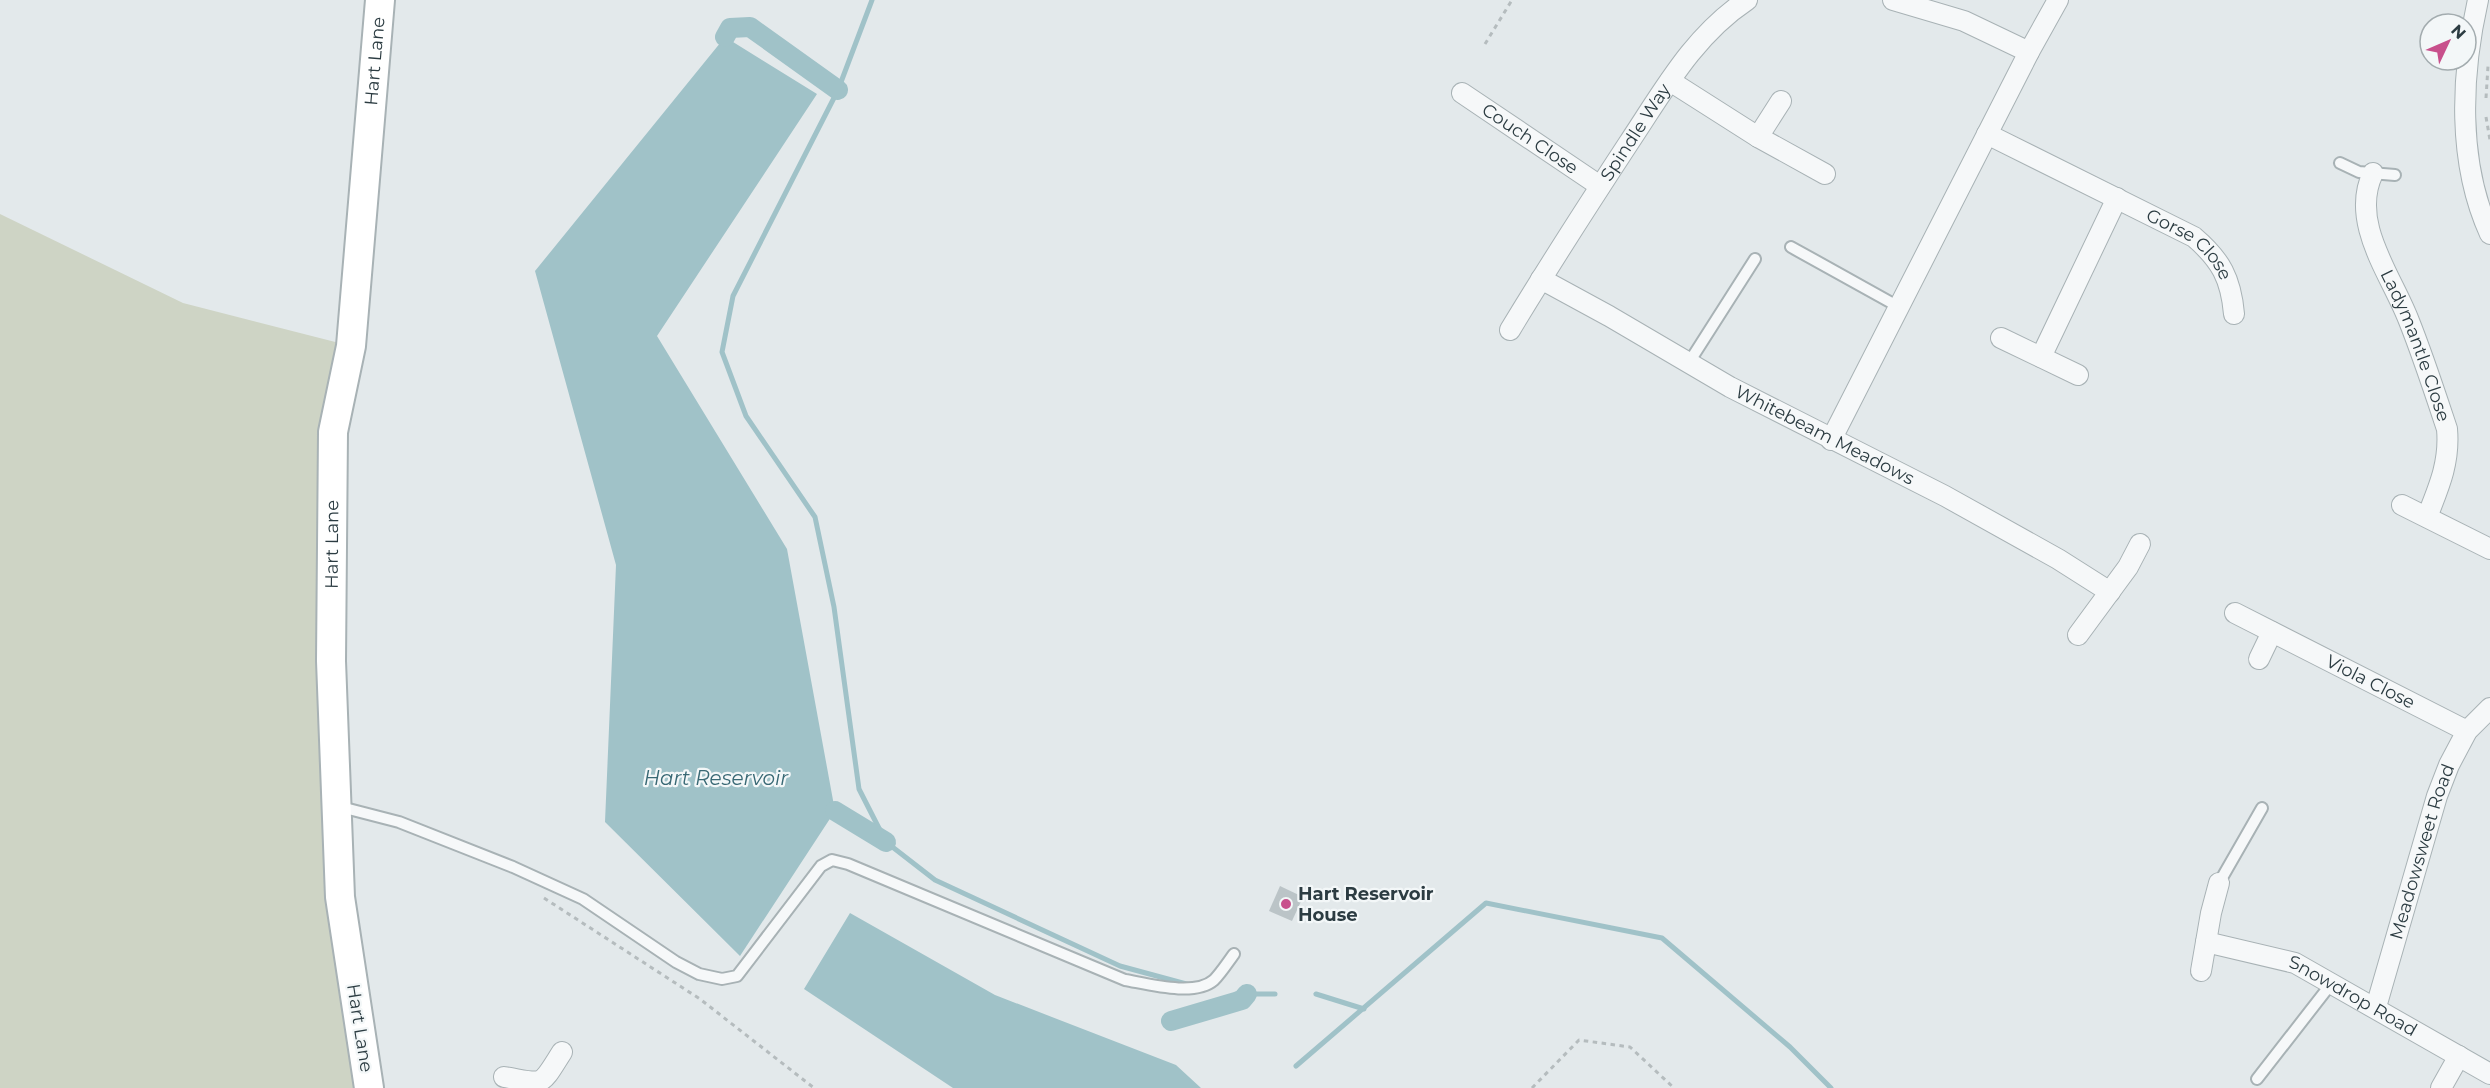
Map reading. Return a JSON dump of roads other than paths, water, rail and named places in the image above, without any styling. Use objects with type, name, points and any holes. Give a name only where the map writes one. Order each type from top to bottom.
[{"type":"street","name":"Hart Lane","points":[[369,1088],[340,897],[331,661],[333,432],[351,346],[380,0]]},
{"type":"street","name":"Spindle Way","points":[[1510,330],[1600,186],[1691,49],[1727,15],[1747,0]]},
{"type":"street","points":[[1893,0],[1964,21],[2029,52]]},
{"type":"street","points":[[1831,440],[2029,52],[2058,0]]},
{"type":"street","points":[[2476,0],[2464,83],[2468,154],[2481,214],[2490,234]]},
{"type":"street","points":[[1670,81],[1758,137],[1825,174]]},
{"type":"street","name":"Couch Close","points":[[1461,93],[1600,186]]},
{"type":"street","points":[[1758,137],[1781,101]]},
{"type":"street","name":"Gorse Close","points":[[1987,134],[2194,237],[2209,249],[2217,261],[2232,290],[2234,314]]},
{"type":"street","name":"Ladymantle Close","points":[[2373,173],[2366,196],[2375,249],[2402,301],[2447,429],[2449,448],[2445,471],[2427,518]]},
{"type":"street","points":[[2041,357],[2117,198]]},
{"type":"street","name":"Whitebeam Meadows","points":[[1541,279],[1610,316],[1688,364],[1831,440],[1945,496],[2110,592]]},
{"type":"street","points":[[2001,338],[2078,375]]},
{"type":"street","points":[[2402,505],[2490,549]]},
{"type":"street","points":[[2078,635],[2110,592],[2140,544]]},
{"type":"street","name":"Viola Close","points":[[2235,613],[2272,632],[2482,720]]},
{"type":"street","points":[[2259,659],[2272,632]]},
{"type":"street","name":"Meadowsweet Road","points":[[2376,1007],[2437,796],[2449,765],[2482,720]]},
{"type":"street","points":[[2200,970],[2219,883]]},
{"type":"street","name":"Snowdrop Road","points":[[2206,942],[2295,963],[2376,1007],[2490,1074]]},
{"type":"street","points":[[504,1077],[539,1086],[562,1052]]},
{"type":"street","points":[[2441,1088],[2459,1056]]},
{"type":"lane","points":[[2340,163],[2359,172],[2395,175]]},
{"type":"lane","points":[[1791,247],[1899,307]]},
{"type":"lane","points":[[1688,364],[1755,260]]},
{"type":"lane","points":[[336,806],[399,822],[513,867],[583,900],[676,962],[699,974],[722,980],[737,976],[821,866],[832,860],[848,864],[1125,981],[1167,988],[1199,988],[1213,981],[1234,954]]},
{"type":"lane","points":[[2219,883],[2262,808]]},
{"type":"lane","points":[[2257,1079],[2331,984]]},
{"type":"water","name":"Hart Reservoir","points":[[725,37],[817,94],[657,336],[787,549],[835,811],[740,956],[605,822],[616,565],[535,271]]},
{"type":"water","points":[[850,913],[995,995],[1176,1065],[1201,1088],[953,1088],[804,989]]},
{"type":"waterway","points":[[872,0],[838,90],[733,296],[722,352],[746,416],[815,517],[834,607],[859,789],[886,842],[935,880],[1120,966],[1190,985]]},
{"type":"waterway","points":[[725,37],[730,28],[750,27],[838,90]]},
{"type":"waterway","points":[[835,811],[886,842]]},
{"type":"waterway","points":[[1296,1066],[1486,903],[1662,938],[1790,1047],[1831,1088]]},
{"type":"waterway","points":[[1236,994],[1275,994]]},
{"type":"waterway","points":[[1171,1021],[1242,1000],[1247,994]]},
{"type":"waterway","points":[[1316,994],[1364,1009]]},
{"type":"place","name":"Hart Reservoir House","points":[[1286,904]]}]
